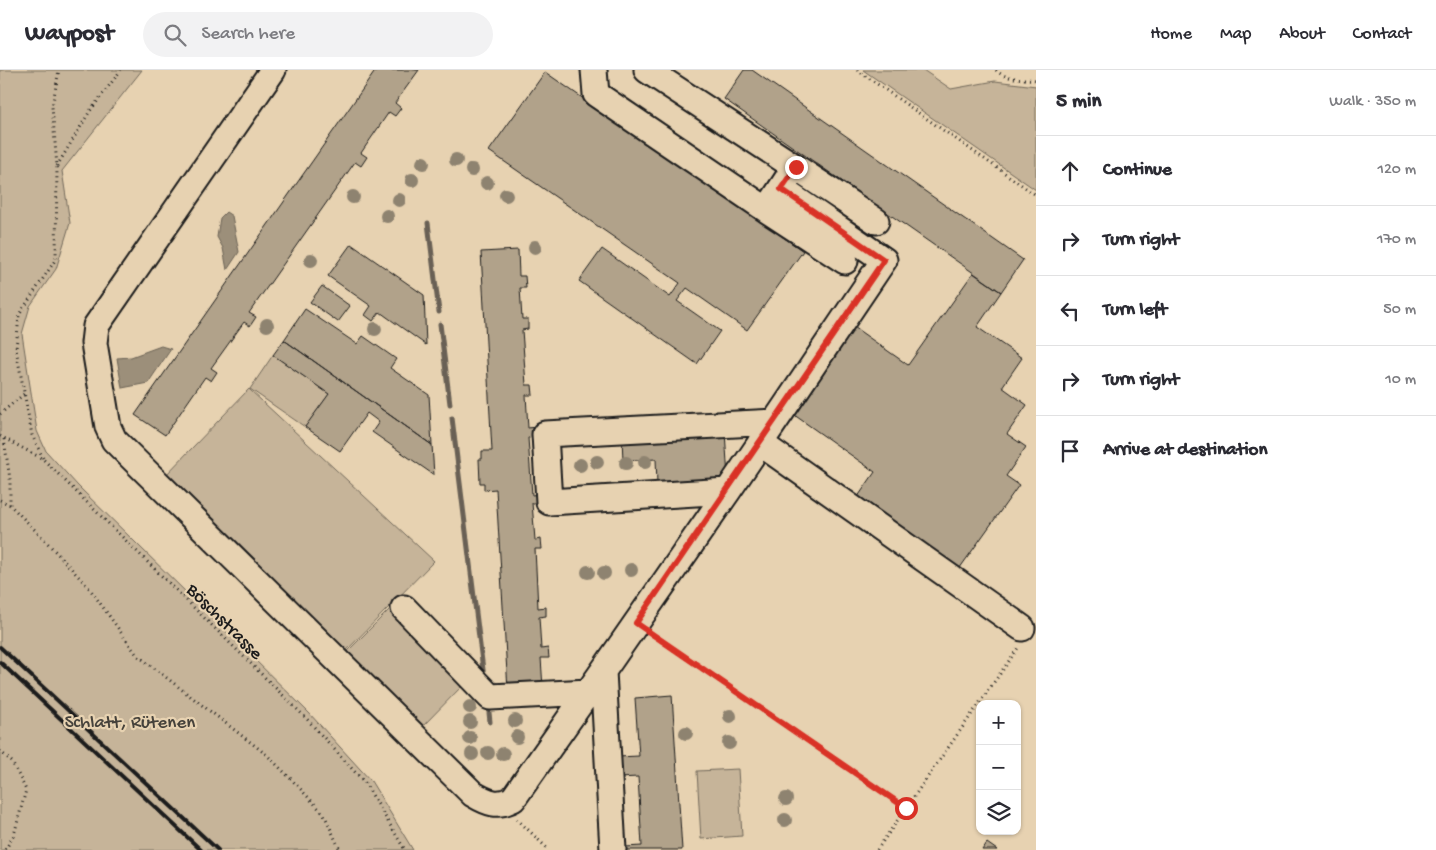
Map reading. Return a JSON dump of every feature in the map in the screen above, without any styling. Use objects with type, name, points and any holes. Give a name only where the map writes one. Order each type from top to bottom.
[{"type":"lane","points":[[273,70],[96,326],[94,343],[108,427],[114,440],[474,794],[487,802],[503,805],[513,799],[728,491],[884,260],[781,189]]},
{"type":"lane","points":[[594,70],[596,94],[845,261]]},
{"type":"lane","points":[[647,70],[796,167],[876,222]]},
{"type":"lane","points":[[767,210],[796,167]]},
{"type":"lane","points":[[728,491],[549,502],[545,434],[774,422]]},
{"type":"lane","points":[[760,443],[1022,628]]},
{"type":"lane","points":[[404,608],[490,697],[589,692]]},
{"type":"lane","points":[[603,671],[613,850]]},
{"type":"path","points":[[43,459],[32,435],[16,349],[19,315],[56,259],[57,166],[52,106],[59,70]]},
{"type":"path","points":[[57,166],[90,111],[121,70]]},
{"type":"path","points":[[857,70],[1036,195]]},
{"type":"path","points":[[996,70],[1009,77],[1036,80]]},
{"type":"path","points":[[0,414],[24,394]]},
{"type":"path","name":"Böschstrasse","points":[[0,436],[43,459],[305,717],[365,783],[405,850]]},
{"type":"path","points":[[4,438],[10,479],[10,505]]},
{"type":"path","points":[[0,500],[10,505],[90,589],[137,655],[267,755],[291,779],[324,814],[340,850]]},
{"type":"path","points":[[636,623],[906,808]]},
{"type":"path","points":[[876,850],[1023,641],[1022,628]]},
{"type":"path","points":[[0,751],[12,762],[26,790],[14,835],[5,850]]},
{"type":"path","points":[[503,805],[549,850]]},
{"type":"green space","name":"Schlatt, Rütenen","points":[[0,70],[142,70],[62,171],[70,223],[56,269],[30,306],[22,334],[37,431],[46,451],[78,486],[309,713],[371,781],[413,850],[0,850]]},
{"type":"green space","points":[[863,70],[923,70],[951,89],[995,81],[1036,86],[1036,190]]},
{"type":"green space","points":[[273,355],[329,394],[305,427],[250,389]]},
{"type":"green space","points":[[249,389],[434,561],[342,655],[163,478]]},
{"type":"green space","points":[[390,609],[465,683],[419,730],[343,656]]},
{"type":"green space","points":[[738,769],[742,836],[701,839],[697,771]]},
{"type":"shaded area","points":[[226,212],[232,216],[239,252],[227,270],[223,248],[217,237],[220,218]]},
{"type":"shaded area","points":[[161,346],[171,349],[148,383],[122,388],[117,358],[131,357]]},
{"type":"building","points":[[376,70],[419,70],[395,103],[401,108],[395,116],[389,112],[361,153],[367,157],[361,166],[355,162],[249,313],[256,317],[250,326],[244,322],[211,368],[217,372],[211,381],[205,377],[165,435],[135,415]]},
{"type":"building","points":[[744,70],[752,70],[1023,260],[1001,292],[724,99]]},
{"type":"building","points":[[545,72],[803,251],[747,330],[687,288],[677,301],[720,331],[697,364],[579,281],[602,249],[670,297],[680,283],[489,151]]},
{"type":"building","points":[[351,244],[424,295],[426,345],[380,312],[373,321],[365,315],[371,306],[328,276]]},
{"type":"building","points":[[518,250],[519,276],[525,276],[526,288],[520,288],[522,319],[528,319],[528,329],[522,330],[526,385],[532,385],[533,395],[526,395],[528,428],[535,427],[535,437],[528,438],[532,495],[539,494],[539,503],[532,503],[535,540],[541,539],[542,549],[535,549],[538,608],[546,607],[546,616],[539,617],[541,649],[548,648],[549,658],[541,658],[543,688],[508,690],[496,489],[484,490],[484,483],[480,483],[479,459],[482,459],[482,451],[492,451],[481,252]]},
{"type":"building","points":[[973,273],[1001,292],[977,327],[1022,358],[1002,387],[1027,405],[1007,434],[1026,447],[1006,476],[1019,485],[957,572],[855,501],[875,472],[790,412],[851,325],[908,365]]},
{"type":"building","points":[[322,286],[350,306],[338,322],[310,302]]},
{"type":"building","points":[[305,309],[357,344],[363,336],[396,359],[390,368],[429,395],[432,445],[284,340]]},
{"type":"building","points":[[284,340],[432,445],[434,475],[372,432],[379,422],[367,413],[340,451],[305,427],[329,394],[273,355]]},
{"type":"building","points":[[725,431],[728,479],[657,483],[656,459],[623,461],[622,437]]},
{"type":"building","points":[[672,695],[682,850],[625,850],[625,847],[642,846],[638,777],[619,778],[618,757],[639,756],[635,698]]},
{"type":"building","points":[[987,843],[997,850],[982,850]]},
{"type":"waterway","points":[[428,223],[439,312]]},
{"type":"waterway","points":[[440,324],[450,404]]},
{"type":"waterway","points":[[452,418],[484,678]]},
{"type":"waterway","points":[[488,703],[490,722]]},
{"type":"railway","points":[[0,647],[218,850]]},
{"type":"railway","points":[[0,662],[201,850]]},
{"type":"route","points":[[796,167],[781,189],[884,260],[728,491],[636,623],[906,808]]}]
